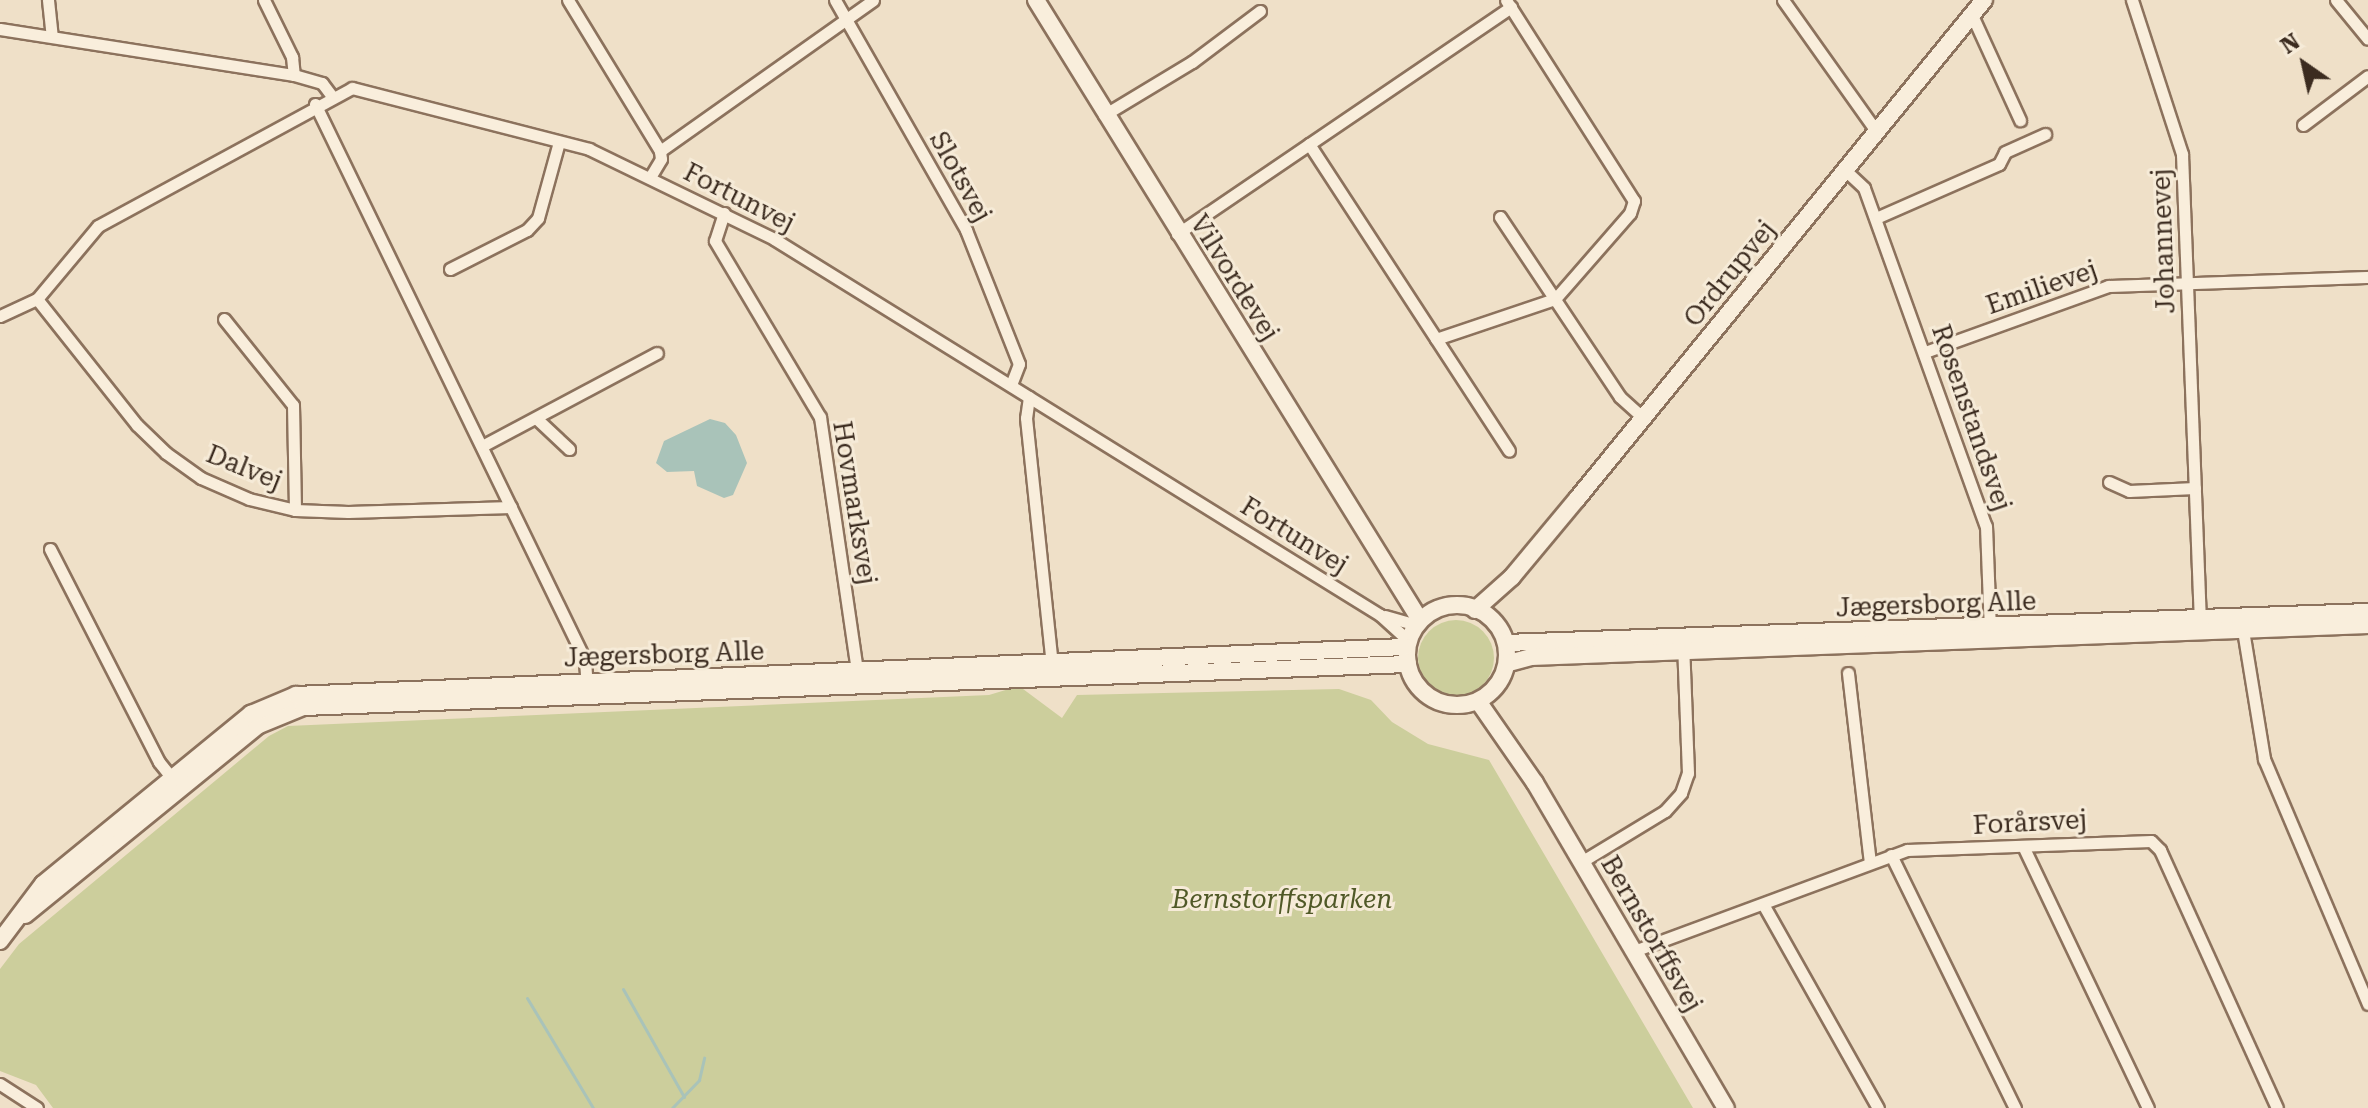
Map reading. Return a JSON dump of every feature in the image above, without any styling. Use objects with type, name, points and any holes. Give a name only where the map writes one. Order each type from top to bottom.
[{"type":"street","points":[[48,0],[52,36]]},
{"type":"street","points":[[264,0],[292,57],[294,75]]},
{"type":"street","points":[[568,0],[660,151],[661,159],[650,177]]},
{"type":"street","name":"Slotsvej","points":[[835,0],[966,230],[1019,364],[1011,385]]},
{"type":"street","points":[[660,151],[873,0]]},
{"type":"street","name":"Vilvordevej","points":[[1036,0],[1177,234],[1398,577],[1414,634]]},
{"type":"street","points":[[1783,0],[1876,131]]},
{"type":"street","name":"Ordrupvej","points":[[1475,610],[1512,577],[1984,0]]},
{"type":"street","name":"Johannevej","points":[[2132,0],[2181,142],[2200,625]]},
{"type":"street","points":[[2336,0],[2368,39]]},
{"type":"street","points":[[1177,234],[1509,3],[1634,201],[1630,213],[1555,299],[1436,339]]},
{"type":"street","points":[[1104,115],[1192,62],[1260,11]]},
{"type":"street","points":[[1971,13],[2020,120]]},
{"type":"street","points":[[0,42],[1,29],[52,36],[294,75],[322,83],[331,95],[98,226],[37,299],[0,316]]},
{"type":"street","points":[[2303,125],[2368,76]]},
{"type":"street","name":"Fortunvej","points":[[331,95],[352,88],[589,149],[724,213],[1011,385],[1414,634]]},
{"type":"street","points":[[315,104],[585,660],[587,689]]},
{"type":"street","points":[[1876,218],[1999,164],[2005,152],[2045,134]]},
{"type":"street","points":[[450,269],[527,230],[538,218],[559,142]]},
{"type":"street","points":[[1309,144],[1509,451]]},
{"type":"street","name":"Rosenstandsvej","points":[[1845,170],[1864,188],[1876,218],[1986,526],[1990,633]]},
{"type":"street","name":"Hovmarksvej","points":[[724,213],[715,241],[820,417],[858,678]]},
{"type":"street","points":[[1500,217],[1620,397],[1643,418]]},
{"type":"street","name":"Emilievej","points":[[1925,352],[2108,286],[2368,277]]},
{"type":"street","name":"Dalvej","points":[[37,299],[166,453],[201,478],[249,499],[295,510],[511,507]]},
{"type":"street","points":[[224,319],[293,405],[295,510]]},
{"type":"street","points":[[482,446],[657,353]]},
{"type":"street","points":[[1029,397],[1026,418],[1052,664]]},
{"type":"street","points":[[537,419],[569,449]]},
{"type":"street","points":[[2109,482],[2129,491],[2195,488]]},
{"type":"street","points":[[50,549],[177,784]]},
{"type":"street","name":"Ordrupvej","points":[[1492,621],[1512,577]]},
{"type":"street","points":[[1452,607],[1475,610],[1492,621],[1506,643],[1509,663],[1505,678],[1485,697],[1457,704],[1434,697],[1419,685],[1414,634],[1452,607]]},
{"type":"street","name":"Jægersborg Alle","points":[[1506,643],[1683,645],[2242,623],[2368,612]]},
{"type":"street","points":[[2242,623],[2264,759],[2368,1004]]},
{"type":"street","name":"Jægersborg Alle","points":[[2242,623],[2368,625]]},
{"type":"street","name":"Jægersborg Alle","points":[[858,678],[1414,634]]},
{"type":"street","name":"Jægersborg Alle","points":[[0,941],[11,927],[177,784],[251,714],[296,695],[587,689],[858,678],[1414,634]]},
{"type":"street","points":[[1581,862],[1665,811],[1681,793],[1688,773],[1683,645]]},
{"type":"street","name":"Jægersborg Alle","points":[[1509,663],[1683,645]]},
{"type":"street","points":[[1848,673],[1870,862]]},
{"type":"street","points":[[1837,696],[1850,695]]},
{"type":"street","name":"Bernstorffsvej","points":[[1485,697],[1726,1108]]},
{"type":"street","name":"Forårsvej","points":[[1634,951],[1891,855],[2141,839],[2160,850],[2277,1108]]},
{"type":"street","points":[[2023,846],[2148,1108]]},
{"type":"street","points":[[1891,855],[2015,1108]]},
{"type":"street","points":[[1763,904],[1878,1108]]},
{"type":"street","points":[[0,1084],[37,1108]]},
{"type":"green space","points":[[1456,620],[1470,623],[1483,631],[1491,644],[1494,658],[1491,672],[1483,685],[1470,693],[1456,696],[1442,693],[1429,685],[1421,672],[1418,658],[1421,644],[1429,631],[1442,623]]},
{"type":"green space","name":"Bernstorffsparken","points":[[1019,686],[1062,718],[1077,695],[1339,689],[1371,700],[1392,722],[1428,744],[1489,760],[1693,1108],[53,1108],[36,1085],[0,1071],[0,969],[19,944],[269,736],[288,726],[989,695]]},
{"type":"shaded area","points":[[710,419],[725,423],[736,435],[747,463],[733,495],[724,498],[697,486],[694,471],[667,472],[656,463],[664,441]]},
{"type":"waterway","points":[[623,989],[684,1097]]},
{"type":"waterway","points":[[527,998],[593,1108]]},
{"type":"waterway","points":[[672,1108],[699,1080],[704,1058]]}]
